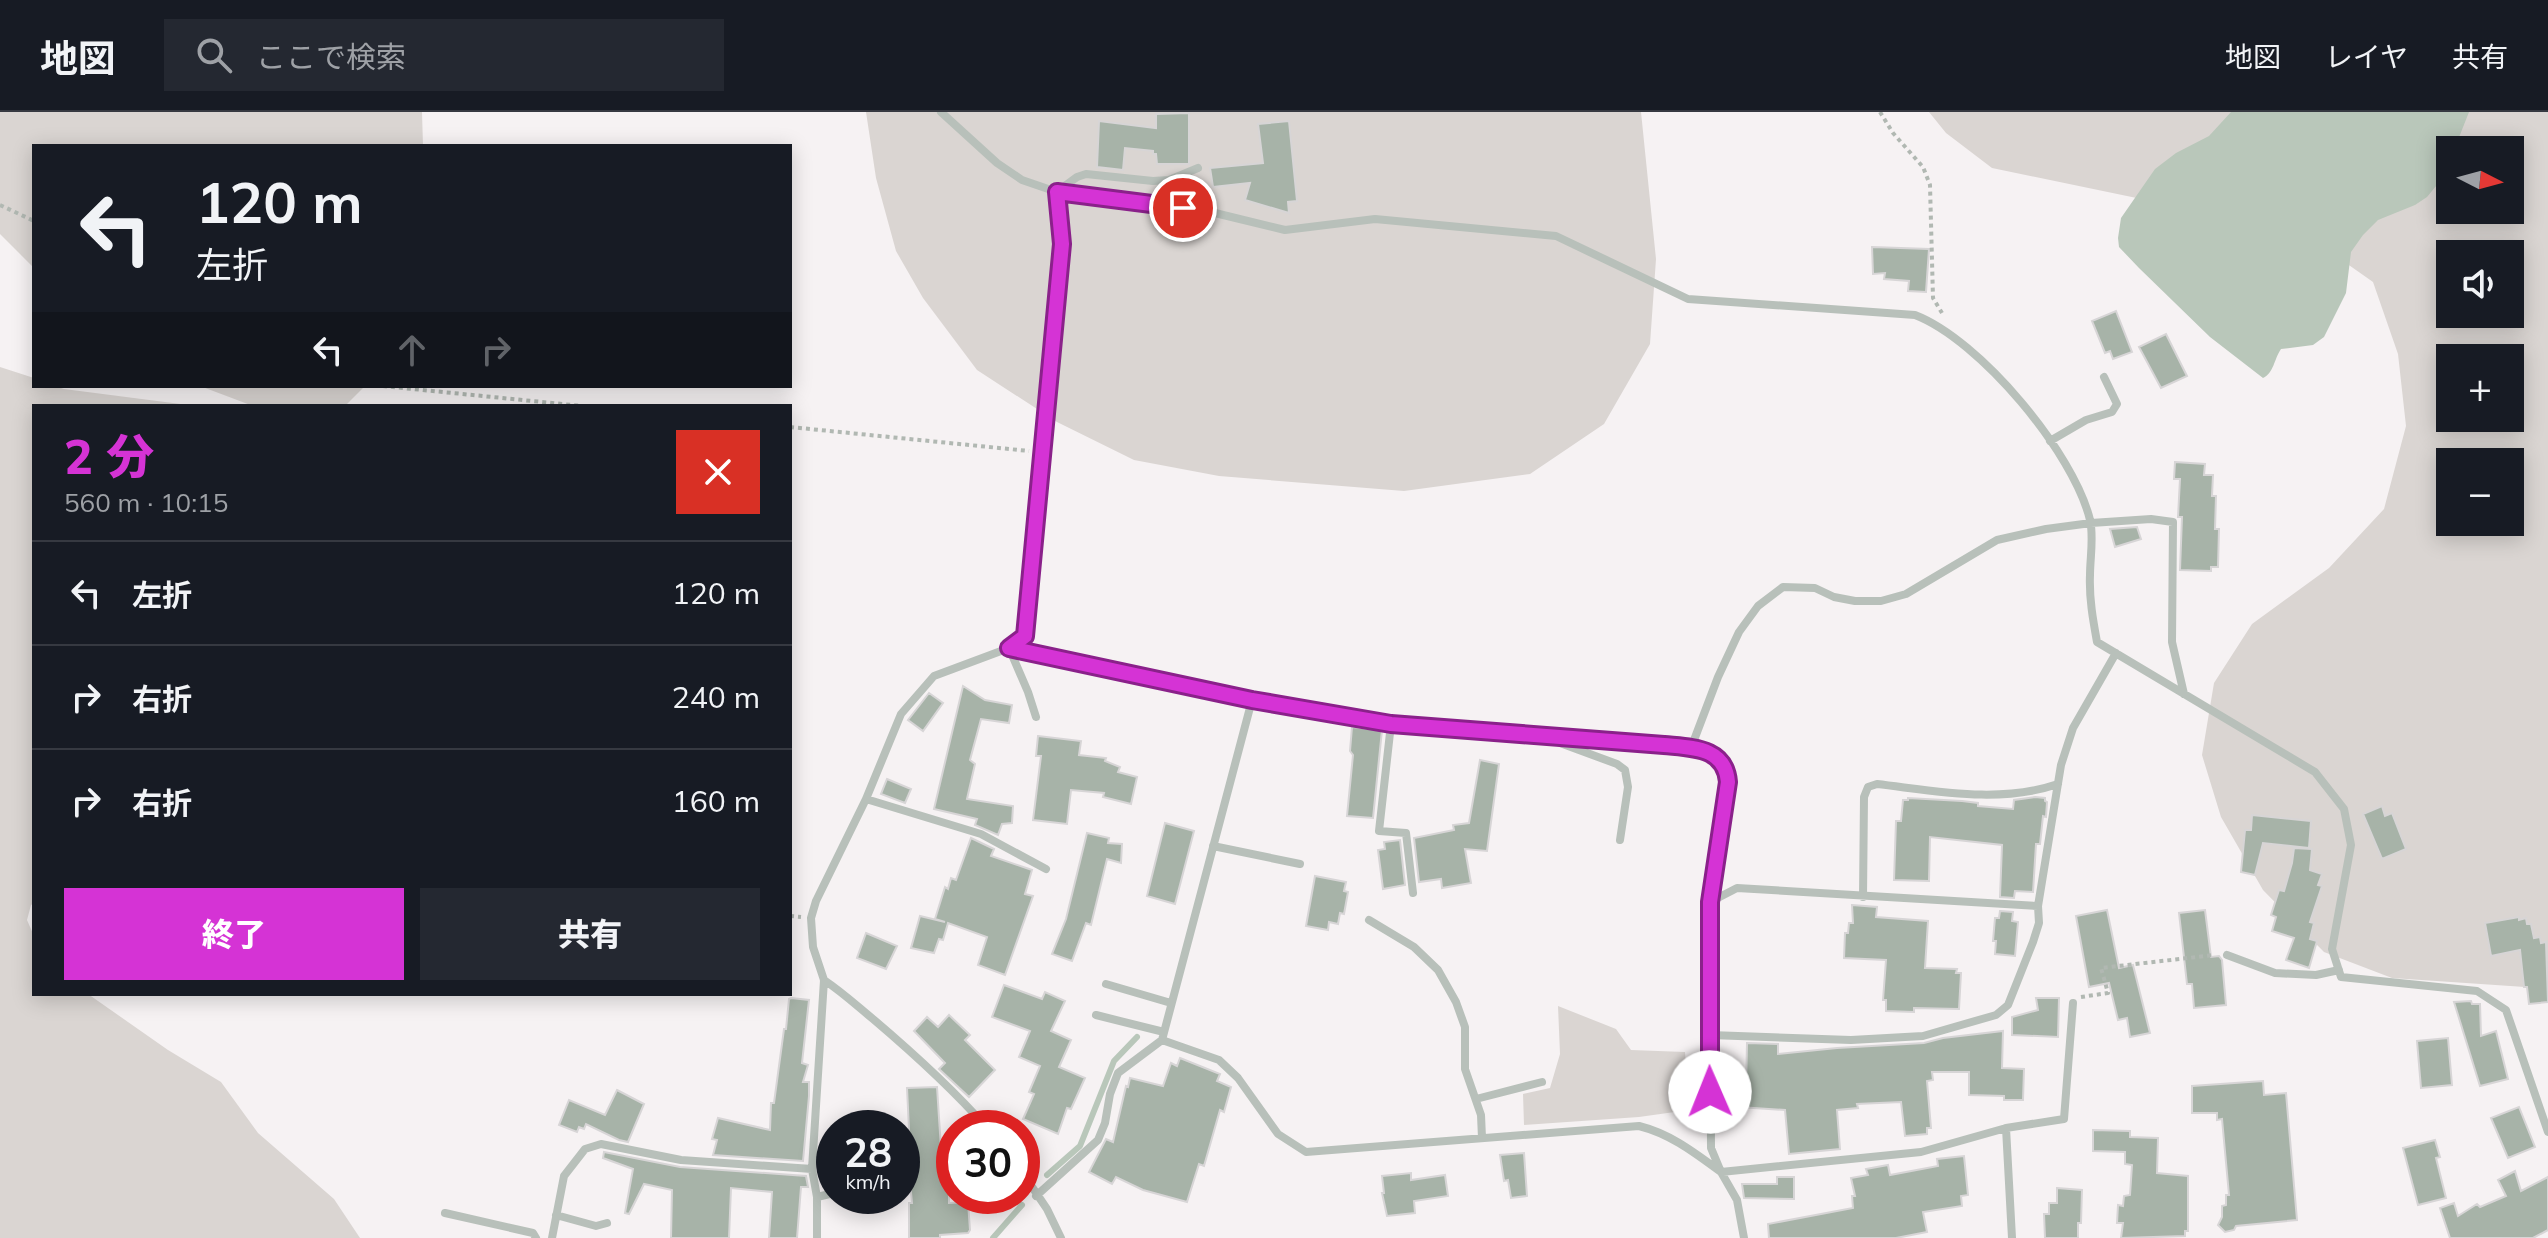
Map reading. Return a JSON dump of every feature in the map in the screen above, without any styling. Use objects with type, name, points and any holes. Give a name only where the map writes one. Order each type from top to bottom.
[{"type":"street","points":[[941,112],[997,163],[1022,180],[1057,192],[1215,213],[1285,230],[1375,219],[1556,236],[1688,299],[1915,315],[1935,323],[2021,401],[2079,487],[2091,523],[2089,579],[2097,642],[2315,772],[2344,809],[2351,845],[2332,949],[2341,977],[2477,991],[2506,1010],[2548,1132]]},
{"type":"street","points":[[1057,192],[1086,174],[1153,181],[1169,180],[1198,168]]},
{"type":"street","points":[[816,1191],[812,1169],[824,980],[813,947],[811,918],[816,901],[866,799],[901,714],[919,691],[934,676],[1009,648],[1025,636],[1062,244],[1057,192]]},
{"type":"street","points":[[2050,441],[2086,420],[2112,412],[2117,404],[2104,377]]},
{"type":"street","points":[[1691,748],[1739,632],[1758,606],[1783,587],[1815,588],[1834,597],[1855,601],[1881,601],[1906,594],[1997,540],[2091,523],[2151,519],[2173,522],[2172,642],[2184,694]]},
{"type":"street","points":[[1009,648],[1252,700],[1391,724],[1691,748],[1715,755],[1727,768],[1728,782],[1710,902],[1711,1148],[1737,1200],[1744,1238]]},
{"type":"street","points":[[1009,648],[1036,717]]},
{"type":"street","points":[[1710,1035],[1851,1040],[1923,1036],[1996,1015],[2008,1005],[2039,923],[2038,906],[2061,765],[2073,728],[2116,653]]},
{"type":"street","points":[[1040,1192],[1098,1140],[1118,1073],[1163,1036],[1252,700]]},
{"type":"street","points":[[1391,724],[1379,831],[1406,833],[1413,893]]},
{"type":"street","points":[[1556,736],[1560,743],[1617,764],[1625,770],[1628,787],[1620,840]]},
{"type":"street","points":[[1863,897],[1864,797],[1868,787],[1877,784],[1972,795],[2018,793],[2058,784]]},
{"type":"street","points":[[866,799],[981,834],[1046,869]]},
{"type":"street","points":[[1213,846],[1300,864]]},
{"type":"street","points":[[1710,902],[1737,888],[2038,906]]},
{"type":"street","points":[[1369,920],[1414,947],[1438,970],[1456,1002],[1465,1027],[1465,1069],[1481,1115],[1482,1138]]},
{"type":"street","points":[[2227,955],[2275,973],[2316,975],[2339,970]]},
{"type":"street","points":[[824,980],[848,995],[971,1110]]},
{"type":"street","points":[[1106,984],[1171,1003]]},
{"type":"street","points":[[1096,1015],[1163,1036],[1219,1060],[1238,1078],[1278,1134],[1306,1152],[1639,1126],[1658,1131],[1683,1144],[1721,1172],[1921,1152],[2006,1128],[2064,1119],[2073,1003]]},
{"type":"street","points":[[1476,1099],[1542,1082]]},
{"type":"street","points":[[2006,1128],[2012,1238]]},
{"type":"street","points":[[552,1238],[564,1176],[585,1149],[601,1144],[681,1160],[812,1169]]},
{"type":"street","points":[[1040,1201],[1061,1238]]},
{"type":"street","points":[[445,1213],[533,1233],[536,1238]]},
{"type":"street","points":[[817,1214],[817,1238]]},
{"type":"street","points":[[556,1215],[596,1226],[607,1223]]},
{"type":"path","points":[[1880,112],[1893,133],[1923,167],[1930,185],[1933,298],[1945,318],[1949,334]]},
{"type":"path","points":[[0,205],[32,220]]},
{"type":"path","points":[[403,388],[562,404]]},
{"type":"path","points":[[792,427],[1043,452]]},
{"type":"path","points":[[2073,1003],[2084,995],[2108,993],[2101,968],[2227,955]]},
{"type":"shaded area","points":[[0,112],[422,112],[423,144],[32,144],[32,266],[0,234]]},
{"type":"shaded area","points":[[866,112],[1641,112],[1656,259],[1650,344],[1604,424],[1530,474],[1404,491],[1219,476],[1134,460],[1057,422],[977,370],[923,298],[896,251],[876,178]]},
{"type":"shaded area","points":[[1929,112],[2548,112],[2548,986],[2392,978],[2324,952],[2263,890],[2221,817],[2202,755],[2214,683],[2252,624],[2329,568],[2384,509],[2406,426],[2398,354],[2373,282],[2319,244],[2151,201],[1992,168],[1946,133]]},
{"type":"shaded area","points":[[2231,112],[2469,112],[2460,136],[2436,136],[2436,186],[2427,197],[2378,220],[2351,252],[2346,293],[2324,337],[2313,345],[2281,349],[2272,369],[2263,378],[2210,337],[2119,247],[2121,218],[2155,169],[2176,153],[2209,136]]},
{"type":"shaded area","points":[[0,367],[32,377],[32,388],[61,388],[180,404],[32,404],[32,904],[27,920],[32,931],[32,996],[91,996],[168,1050],[221,1082],[258,1133],[334,1199],[360,1238],[0,1238]]},
{"type":"shaded area","points":[[205,388],[363,388],[347,404],[248,404]]},
{"type":"shaded area","points":[[1558,1006],[1616,1029],[1631,1050],[1685,1052],[1689,1110],[1639,1117],[1524,1125],[1523,1094],[1550,1088],[1560,1054]]},
{"type":"building","points":[[1189,113],[1189,164],[1157,164],[1153,151],[1125,148],[1123,170],[1097,167],[1099,121],[1156,128],[1156,114]]},
{"type":"building","points":[[1289,121],[1297,201],[1288,202],[1289,213],[1245,200],[1250,183],[1213,187],[1210,168],[1263,163],[1258,124]]},
{"type":"building","points":[[1872,247],[1929,249],[1926,292],[1908,291],[1909,281],[1884,279],[1885,273],[1873,274]]},
{"type":"building","points":[[2116,311],[2132,352],[2113,359],[2110,351],[2105,353],[2092,321]]},
{"type":"building","points":[[2166,334],[2187,376],[2161,388],[2139,347]]},
{"type":"building","points":[[2175,462],[2205,464],[2204,475],[2213,475],[2215,529],[2219,529],[2218,567],[2211,567],[2211,571],[2180,570],[2182,517],[2178,517],[2180,479],[2174,479]]},
{"type":"building","points":[[2137,527],[2141,539],[2115,547],[2110,529]]},
{"type":"building","points":[[963,686],[985,700],[1012,705],[1009,723],[981,719],[970,760],[975,764],[967,799],[1013,806],[1012,823],[1002,824],[998,835],[975,825],[977,819],[934,809]]},
{"type":"building","points":[[929,693],[943,703],[923,731],[908,720]]},
{"type":"building","points":[[1352,727],[1382,730],[1373,818],[1347,816],[1353,755],[1350,751]]},
{"type":"building","points":[[1038,736],[1081,741],[1079,755],[1106,758],[1105,761],[1120,767],[1118,772],[1137,777],[1131,804],[1103,797],[1104,793],[1071,790],[1067,824],[1033,820],[1041,756],[1036,756]]},
{"type":"building","points":[[1480,760],[1499,764],[1487,851],[1465,849],[1471,883],[1442,888],[1441,879],[1419,882],[1414,838],[1454,830],[1453,825],[1469,823]]},
{"type":"building","points":[[887,779],[911,789],[905,803],[881,794]]},
{"type":"building","points":[[2045,798],[2047,802],[2040,844],[2036,844],[2033,892],[2015,891],[2014,898],[2000,897],[2002,845],[1930,837],[1929,881],[1894,880],[1896,821],[1901,821],[1903,800],[1962,801],[1978,803],[1978,806],[2013,809],[2014,800]]},
{"type":"building","points":[[2382,806],[2385,816],[2392,813],[2406,849],[2382,859],[2363,814]]},
{"type":"building","points":[[2252,815],[2311,821],[2309,848],[2263,843],[2255,875],[2241,872],[2245,830],[2251,830]]},
{"type":"building","points":[[1165,823],[1194,831],[1175,904],[1147,896]]},
{"type":"building","points":[[1087,833],[1109,838],[1108,843],[1122,844],[1121,863],[1107,859],[1091,925],[1086,923],[1072,961],[1052,954],[1066,919]]},
{"type":"building","points":[[971,838],[994,849],[991,856],[1032,870],[1025,894],[1033,896],[1005,975],[978,965],[987,937],[948,923],[943,940],[939,939],[934,953],[911,948],[920,916],[945,922],[935,919],[945,887],[948,889],[951,878],[956,880]]},
{"type":"building","points":[[1400,840],[1405,885],[1383,889],[1378,850],[1385,849],[1384,842]]},
{"type":"building","points":[[2294,848],[2312,849],[2310,870],[2322,874],[2318,885],[2322,886],[2310,922],[2314,923],[2310,939],[2317,941],[2309,968],[2286,960],[2294,938],[2272,931],[2276,917],[2271,915],[2279,890],[2284,891]]},
{"type":"building","points":[[1315,876],[1346,882],[1344,891],[1348,892],[1344,914],[1340,913],[1338,924],[1329,922],[1328,930],[1306,926]]},
{"type":"building","points":[[1852,905],[1877,907],[1876,917],[1928,921],[1925,968],[1957,969],[1956,973],[1961,973],[1959,1009],[1886,1011],[1886,1000],[1883,1000],[1886,960],[1844,958],[1845,933],[1848,933],[1849,923],[1853,923]]},
{"type":"building","points":[[2107,910],[2119,968],[2133,965],[2150,1033],[2130,1037],[2127,1018],[2118,1020],[2109,983],[2089,987],[2076,916]]},
{"type":"building","points":[[2205,910],[2211,957],[2219,956],[2222,960],[2226,1005],[2194,1008],[2192,984],[2187,984],[2179,913]]},
{"type":"building","points":[[2000,911],[2013,912],[2012,921],[2018,922],[2015,956],[1995,954],[1995,918],[1999,918]]},
{"type":"building","points":[[2519,917],[2519,920],[2526,918],[2527,924],[2531,924],[2534,938],[2540,937],[2541,943],[2546,942],[2548,1002],[2529,1004],[2520,950],[2491,956],[2485,923]]},
{"type":"building","points":[[866,933],[897,946],[886,969],[857,958]]},
{"type":"building","points":[[1004,985],[1042,999],[1045,992],[1065,1001],[1051,1031],[1071,1040],[1059,1067],[1085,1078],[1071,1109],[1067,1108],[1058,1134],[1040,1126],[1040,1110],[1027,1110],[1034,1094],[1029,1092],[1040,1066],[1019,1057],[1030,1031],[992,1017]]},
{"type":"building","points":[[791,998],[809,1000],[802,1063],[808,1065],[803,1082],[809,1082],[803,1161],[713,1155],[717,1140],[712,1139],[718,1118],[770,1130],[771,1103],[774,1103]]},
{"type":"building","points":[[2036,998],[2059,998],[2058,1037],[2012,1035],[2012,1017],[2038,1010]]},
{"type":"building","points":[[2471,1001],[2472,1004],[2480,1004],[2481,1036],[2496,1031],[2508,1079],[2480,1086],[2454,1002]]},
{"type":"building","points":[[949,1015],[970,1035],[965,1040],[995,1070],[969,1097],[939,1069],[945,1063],[914,1031],[927,1017],[938,1027]]},
{"type":"building","points":[[2003,1031],[2002,1068],[2024,1069],[2023,1100],[1969,1095],[1969,1072],[1932,1072],[1933,1080],[1927,1081],[1931,1128],[1927,1128],[1927,1134],[1905,1136],[1901,1102],[1857,1104],[1858,1108],[1837,1110],[1840,1149],[1789,1154],[1785,1110],[1724,1106],[1723,1090],[1746,1088],[1747,1043],[1778,1044],[1778,1054],[1924,1043]]},
{"type":"building","points":[[2448,1038],[2452,1085],[2421,1088],[2417,1041]]},
{"type":"building","points":[[1180,1058],[1220,1074],[1217,1081],[1231,1087],[1224,1112],[1220,1110],[1204,1166],[1199,1164],[1187,1202],[1143,1190],[1116,1177],[1112,1184],[1089,1172],[1106,1139],[1113,1142],[1130,1078],[1163,1086],[1171,1063],[1177,1066]]},
{"type":"building","points":[[2263,1081],[2264,1095],[2286,1093],[2297,1220],[2236,1226],[2234,1230],[2225,1232],[2218,1225],[2222,1206],[2226,1205],[2226,1195],[2229,1195],[2222,1119],[2217,1120],[2217,1113],[2192,1113],[2192,1086]]},
{"type":"building","points":[[937,1087],[936,1214],[969,1214],[968,1233],[940,1235],[940,1238],[909,1238],[909,1214],[920,1214],[920,1110],[908,1110],[907,1088]]},
{"type":"building","points":[[617,1090],[644,1104],[628,1142],[586,1124],[584,1129],[579,1127],[577,1132],[559,1125],[569,1100],[605,1115]]},
{"type":"building","points":[[2519,1107],[2535,1147],[2508,1158],[2491,1118]]},
{"type":"building","points":[[2093,1130],[2130,1131],[2130,1137],[2158,1138],[2157,1173],[2188,1176],[2188,1231],[2185,1231],[2185,1236],[2121,1238],[2123,1223],[2117,1223],[2118,1205],[2123,1206],[2124,1196],[2130,1195],[2132,1165],[2125,1164],[2125,1152],[2093,1151]]},
{"type":"building","points":[[2435,1140],[2446,1198],[2418,1205],[2403,1148]]},
{"type":"building","points":[[604,1152],[680,1167],[806,1176],[808,1187],[801,1187],[797,1238],[769,1238],[772,1192],[731,1188],[729,1238],[671,1238],[672,1190],[644,1184],[629,1214],[625,1213],[633,1169],[603,1158]]},
{"type":"building","points":[[1524,1153],[1527,1196],[1511,1198],[1508,1180],[1504,1181],[1500,1155]]},
{"type":"building","points":[[1964,1156],[1968,1195],[1961,1196],[1962,1206],[1923,1212],[1927,1232],[1896,1238],[1769,1238],[1768,1224],[1853,1208],[1852,1196],[1855,1196],[1851,1178],[1868,1175],[1866,1169],[1888,1165],[1890,1175],[1938,1166],[1937,1159]]},
{"type":"building","points":[[2515,1171],[2521,1191],[2548,1177],[2548,1230],[2533,1238],[2450,1238],[2440,1208],[2454,1203],[2458,1216],[2477,1204],[2480,1207],[2506,1196],[2498,1180]]},
{"type":"building","points":[[1411,1173],[1411,1180],[1445,1175],[1448,1196],[1414,1201],[1415,1213],[1387,1216],[1382,1176]]},
{"type":"building","points":[[1777,1177],[1794,1177],[1794,1199],[1744,1198],[1742,1184],[1777,1184]]},
{"type":"building","points":[[2057,1188],[2082,1190],[2078,1238],[2045,1238],[2044,1214],[2049,1214],[2049,1203],[2057,1203]]},
{"type":"waterway","points":[[1047,1175],[1080,1146],[1114,1061],[1137,1037]]},
{"type":"waterway","points":[[993,1238],[1014,1214]]},
{"type":"route","points":[[1183,208],[1057,192],[1062,244],[1025,636],[1009,648],[1252,700],[1391,724],[1664,745],[1715,755],[1727,768],[1728,782],[1710,902],[1710,1092]]}]
